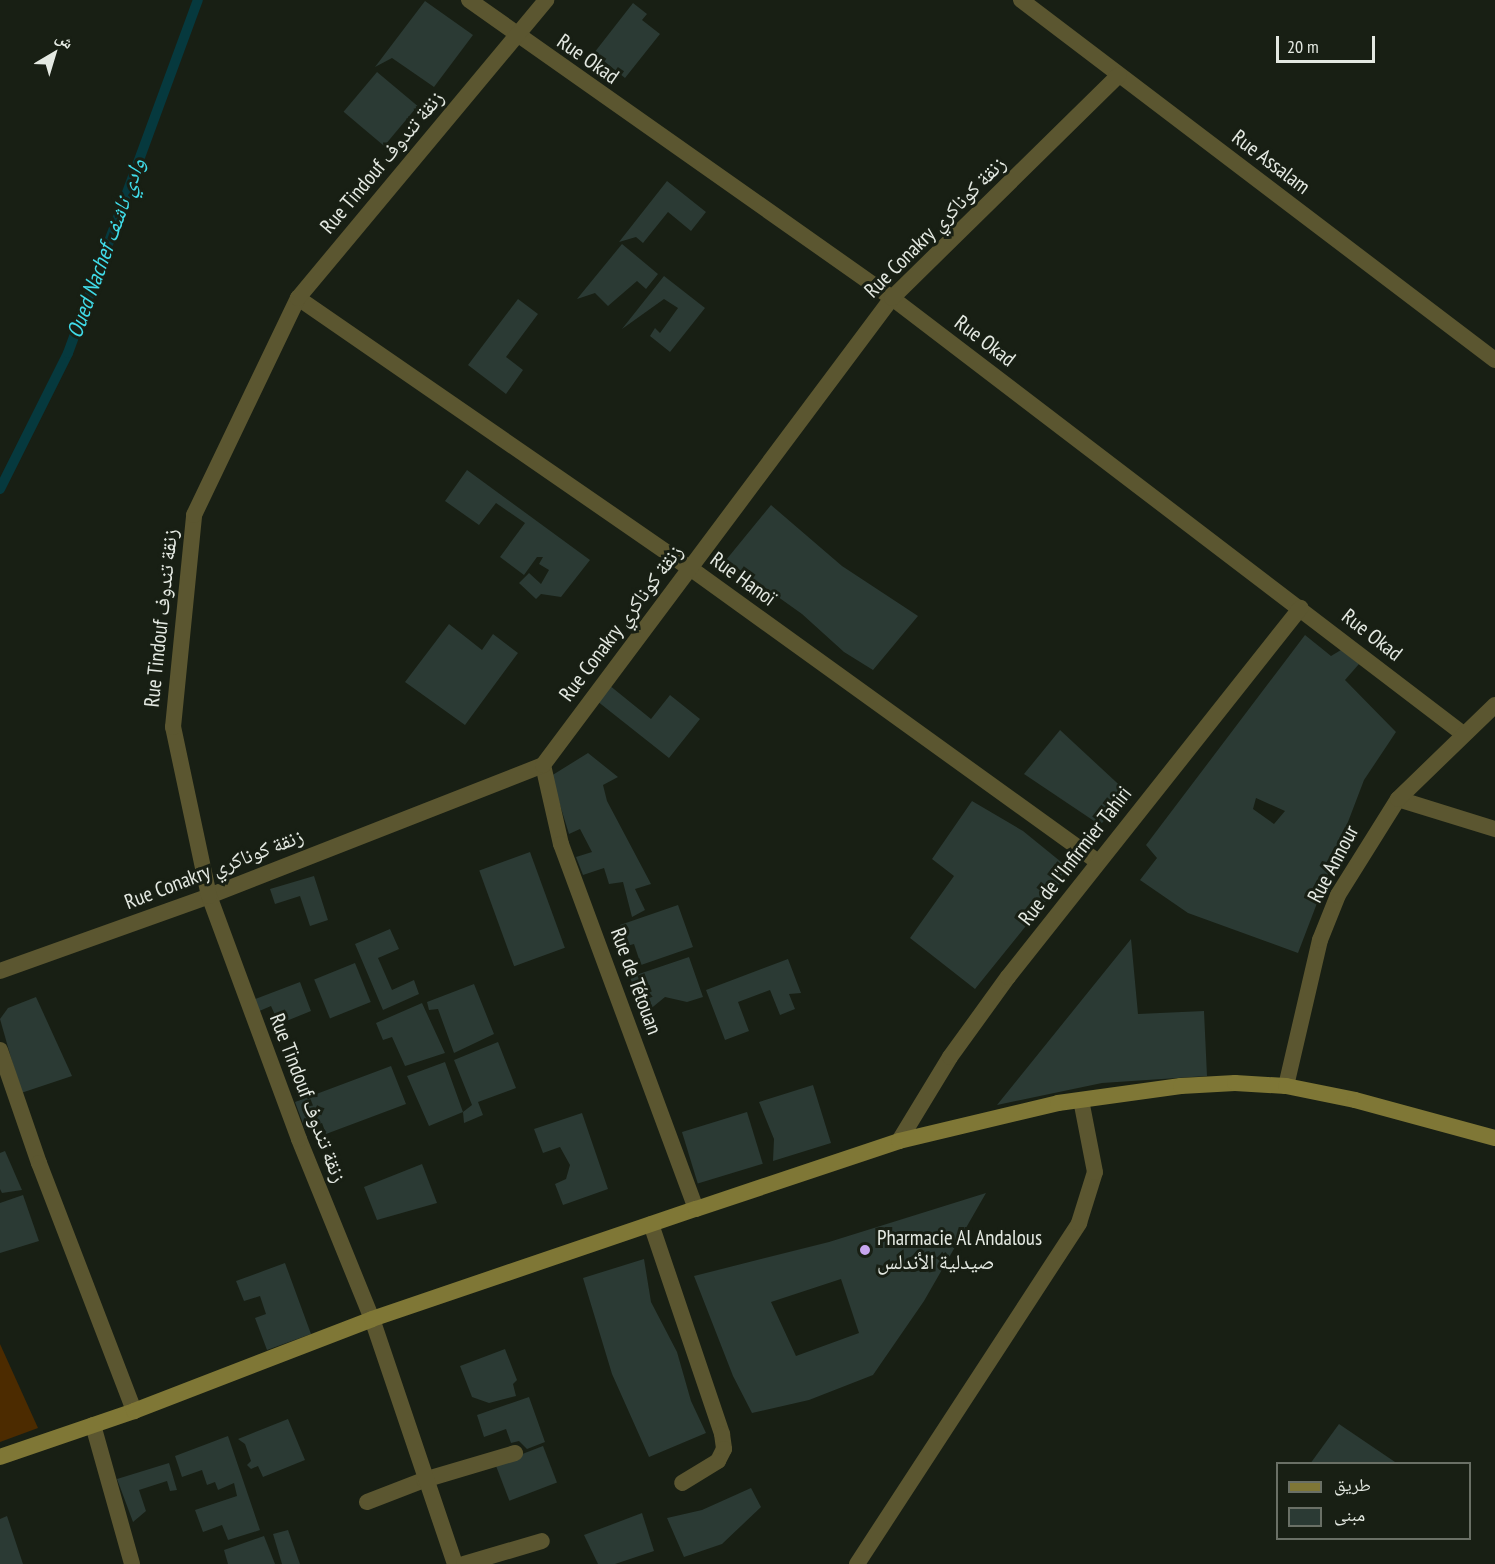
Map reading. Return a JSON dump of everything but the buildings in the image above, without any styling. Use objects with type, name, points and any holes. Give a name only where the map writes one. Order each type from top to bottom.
[{"type":"main road","points":[[0,1457],[134,1411],[372,1319],[899,1141],[1081,1100],[1192,1086],[1286,1086],[1355,1100],[1495,1138]]},
{"type":"street","name":"Rue Okad","points":[[469,0],[516,36],[892,298],[1462,733]]},
{"type":"street","name":"Rue Tindouf زنقة تندوف","points":[[455,1564],[424,1480],[372,1319],[299,1139],[210,896],[173,727],[194,514],[298,298],[546,0]]},
{"type":"street","name":"Rue Assalam","points":[[1021,0],[1495,360]]},
{"type":"street","name":"Rue Conakry زنقة كوناكري","points":[[0,971],[210,896],[543,765],[892,298],[1119,75]]},
{"type":"street","name":"Rue Hanoï","points":[[298,298],[690,568],[1098,862]]},
{"type":"street","name":"Rue de l'Infirmier Tahiri","points":[[899,1141],[950,1057],[1098,862],[1300,608]]},
{"type":"street","name":"Rue Annour","points":[[1286,1086],[1320,940],[1338,895],[1398,799],[1462,733],[1495,705]]},
{"type":"street","name":"Rue de Tétouan","points":[[543,765],[561,844],[696,1209]]},
{"type":"street","points":[[1398,799],[1495,829]]},
{"type":"street","points":[[0,1050],[39,1163],[134,1411]]},
{"type":"street","points":[[857,1564],[1080,1223],[1095,1172],[1081,1100]]},
{"type":"street","points":[[651,1224],[722,1434],[724,1449],[718,1461],[682,1483]]},
{"type":"street","points":[[93,1425],[132,1564]]},
{"type":"street","points":[[367,1502],[424,1480],[515,1453]]},
{"type":"street","points":[[464,1564],[542,1541]]},
{"type":"shaded area","points":[[0,1344],[38,1428],[0,1442]]},
{"type":"waterway","name":"Oued Nachef وادي ناشف","points":[[0,489],[68,353],[198,0]]},
{"type":"place","name":"Pharmacie Al Andalous صيدلية الأندلس","points":[[865,1250]]}]
